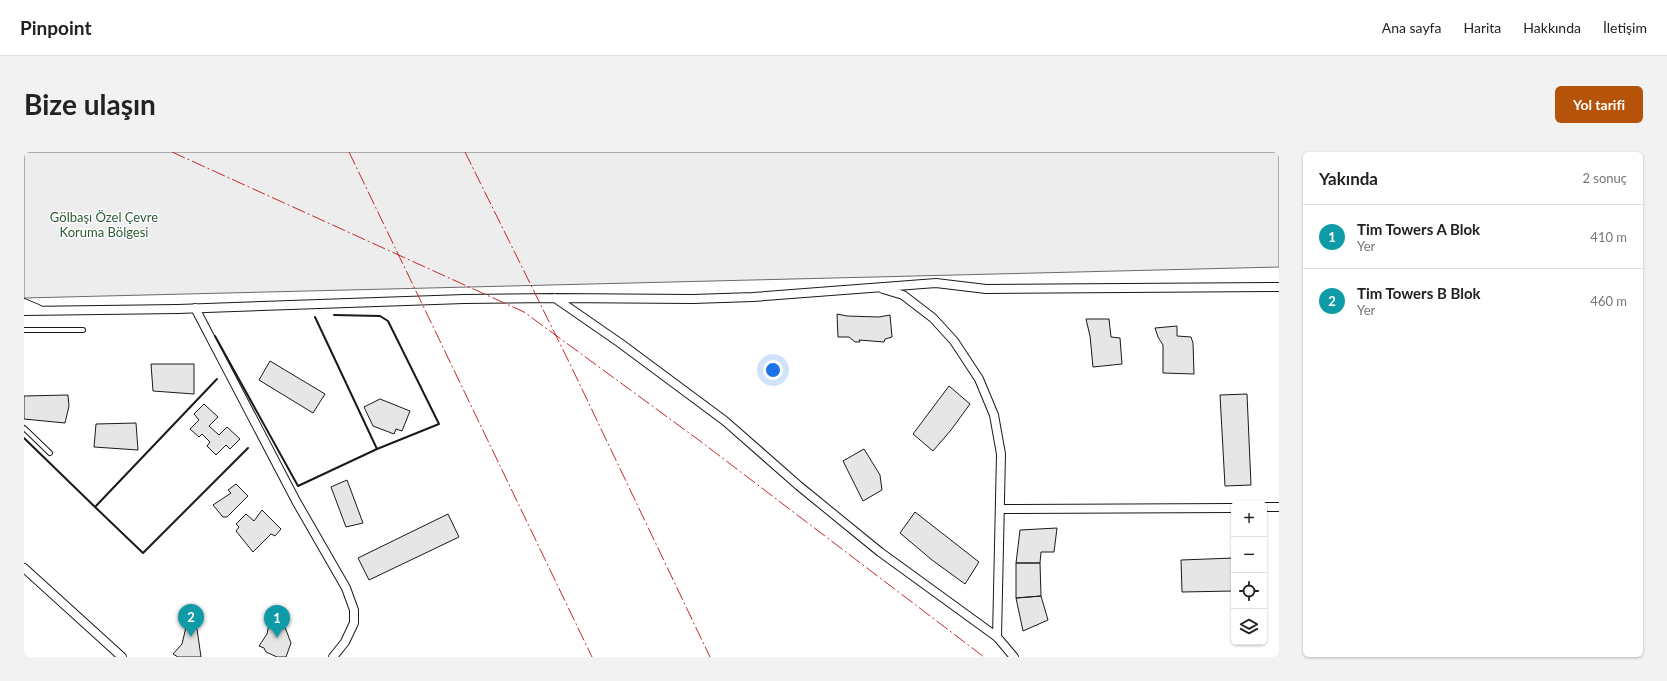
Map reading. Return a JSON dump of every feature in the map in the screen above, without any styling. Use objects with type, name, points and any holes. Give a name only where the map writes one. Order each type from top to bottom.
[{"type":"street","points":[[24,311],[554,298],[664,299],[745,297],[936,283],[986,289],[1279,287]]},
{"type":"street","points":[[876,287],[902,294],[933,318],[954,341],[979,379],[994,415],[1001,454],[997,637]]},
{"type":"street","points":[[554,298],[620,343],[725,420],[799,486],[880,552],[997,637],[1014,657]]},
{"type":"street","points":[[24,303],[41,311]]},
{"type":"street","points":[[195,308],[296,501],[346,588],[354,610],[354,623],[345,642],[333,657]]},
{"type":"street","points":[[1267,507],[1279,507]]},
{"type":"street","points":[[1000,509],[1231,508]]},
{"type":"street","points":[[24,568],[122,657]]},
{"type":"lane","points":[[24,330],[83,330]]},
{"type":"lane","points":[[24,428],[50,453]]},
{"type":"shaded area","name":"Gölbaşı Özel Çevre Koruma Bölgesi","points":[[24,152],[1279,152],[1279,267],[24,298]]},
{"type":"building","points":[[837,314],[847,316],[879,317],[890,315],[892,337],[885,339],[884,342],[859,340],[860,342],[855,342],[849,337],[838,337]]},
{"type":"building","points":[[1086,319],[1109,319],[1111,337],[1120,338],[1122,364],[1093,367],[1090,336]]},
{"type":"building","points":[[1177,326],[1177,336],[1191,337],[1193,343],[1194,374],[1163,373],[1163,345],[1155,328]]},
{"type":"building","points":[[270,361],[325,394],[313,413],[259,380]]},
{"type":"building","points":[[151,364],[194,364],[194,394],[153,391]]},
{"type":"building","points":[[949,386],[970,404],[933,451],[913,434]]},
{"type":"building","points":[[1247,394],[1251,485],[1225,486],[1220,395]]},
{"type":"building","points":[[68,395],[69,406],[65,423],[24,419],[24,396]]},
{"type":"building","points":[[380,399],[410,411],[402,431],[396,429],[394,434],[373,426],[364,407]]},
{"type":"building","points":[[204,404],[218,417],[209,426],[219,435],[227,427],[240,439],[230,449],[226,445],[216,455],[207,446],[210,442],[202,434],[199,437],[190,429],[199,420],[194,414]]},
{"type":"building","points":[[136,423],[138,450],[94,447],[96,424]]},
{"type":"building","points":[[864,449],[880,475],[882,490],[863,501],[843,461]]},
{"type":"building","points":[[347,480],[363,523],[346,527],[331,487]]},
{"type":"building","points":[[236,484],[248,496],[227,517],[223,517],[213,505],[231,493],[228,490]]},
{"type":"building","points":[[262,510],[281,529],[275,536],[271,534],[253,552],[236,531],[239,527],[236,524],[246,514],[254,521]]},
{"type":"building","points":[[915,512],[979,562],[965,584],[932,560],[900,533]]},
{"type":"building","points":[[448,514],[459,537],[369,580],[358,558]]},
{"type":"building","points":[[1057,528],[1054,552],[1041,552],[1040,563],[1016,563],[1020,530]]},
{"type":"building","points":[[1231,558],[1231,591],[1182,592],[1181,560]]},
{"type":"building","points":[[1016,563],[1040,563],[1041,596],[1016,598]]},
{"type":"building","points":[[1041,596],[1048,620],[1023,631],[1016,598]]},
{"type":"building","points":[[271,614],[281,617],[291,643],[286,657],[277,657],[266,652],[264,648],[259,646],[267,634]]},
{"type":"building","points":[[187,623],[197,629],[201,657],[178,657],[173,654],[182,644]]},
{"type":"wall","points":[[315,317],[377,449],[439,424],[388,321],[380,316],[334,315]]},
{"type":"wall","points":[[215,336],[298,486],[377,449]]},
{"type":"wall","points":[[217,379],[95,507],[143,553],[248,448]]},
{"type":"wall","points":[[24,438],[95,507]]},
{"type":"power","points":[[172,152],[524,312],[700,441],[984,657]]},
{"type":"power","points":[[349,152],[592,657]]},
{"type":"power","points":[[465,152],[570,364],[710,657]]},
{"type":"place","name":"Tim Towers B Blok","points":[[191,637]]},
{"type":"place","name":"Tim Towers A Blok","points":[[277,638]]}]
